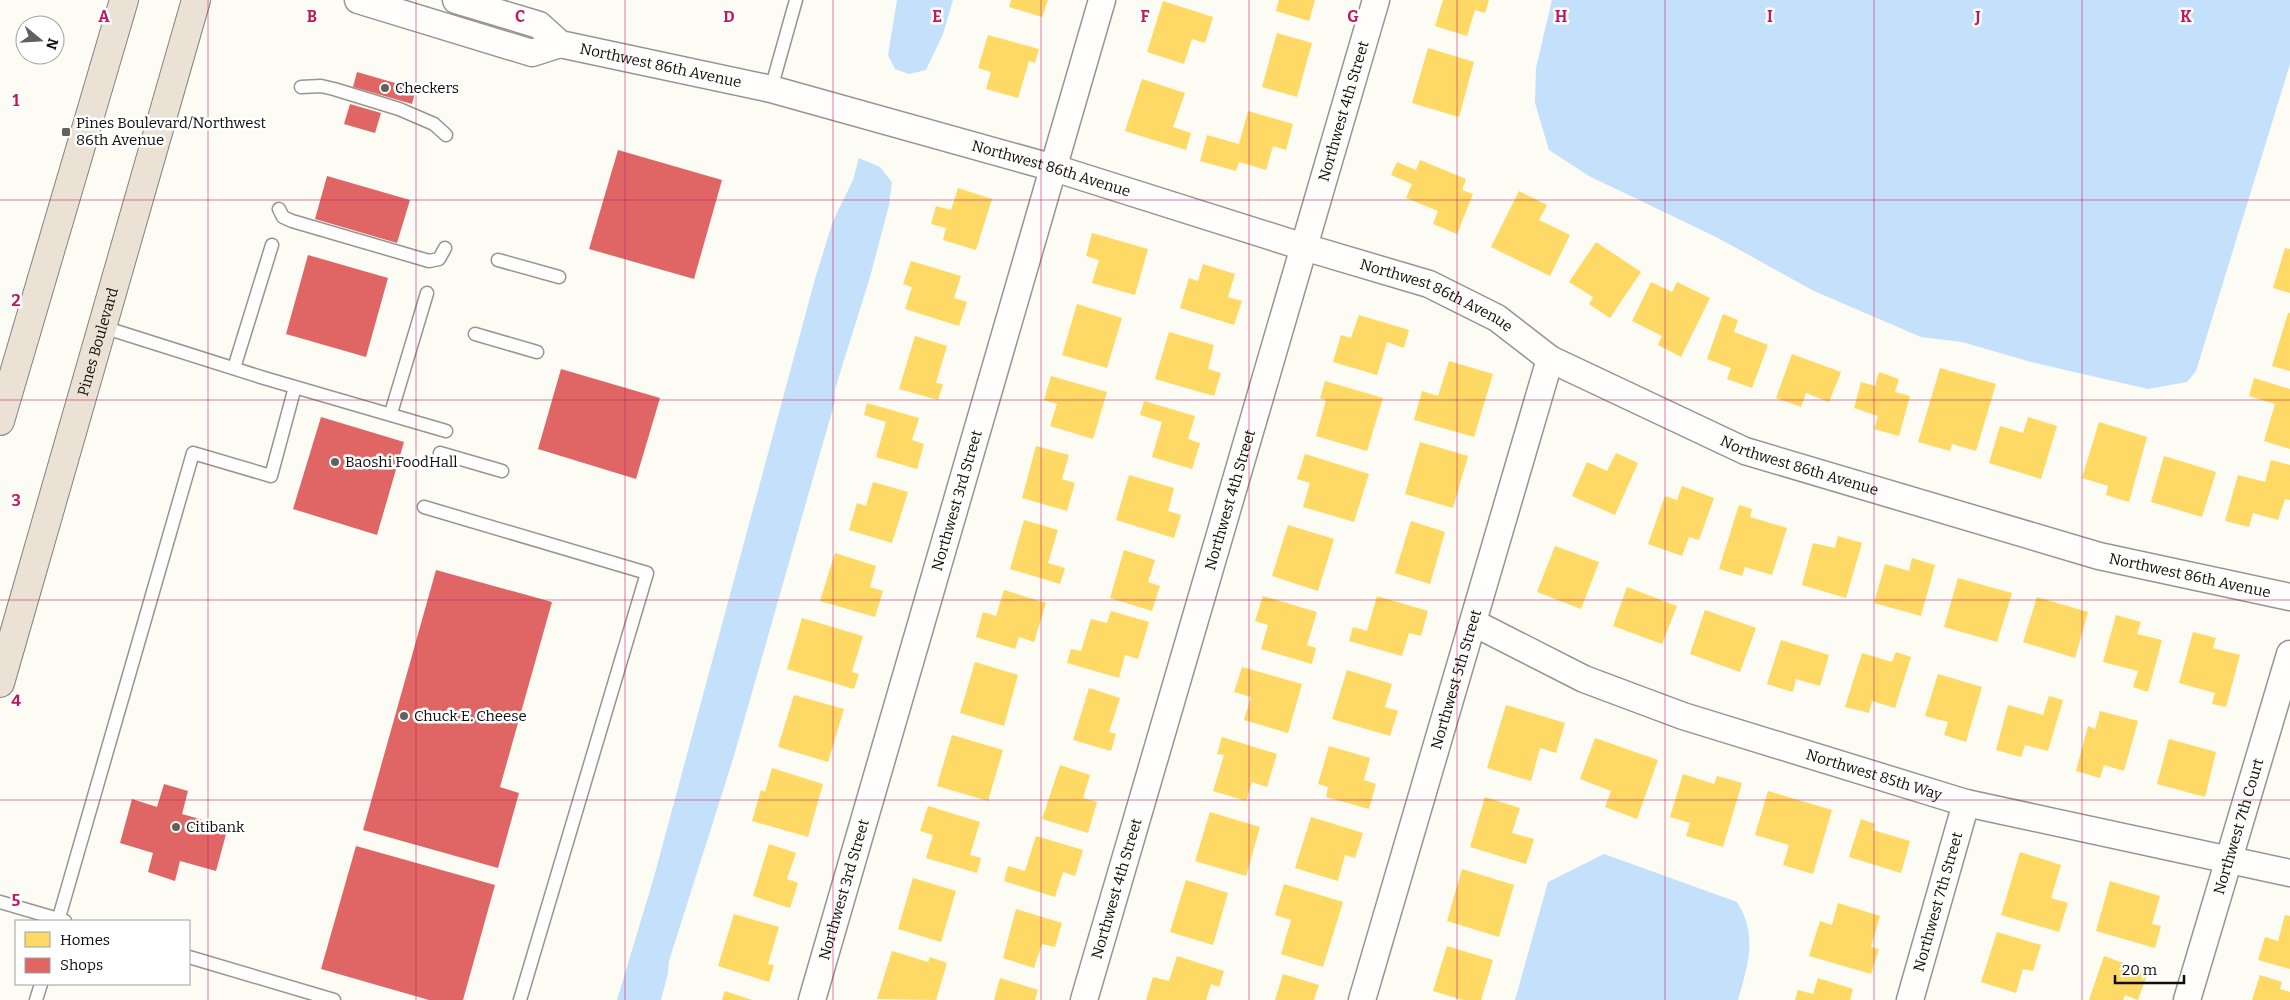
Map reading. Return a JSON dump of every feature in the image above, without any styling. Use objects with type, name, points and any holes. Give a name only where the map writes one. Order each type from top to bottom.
[{"type":"highway","points":[[0,421],[124,0]]},
{"type":"highway","name":"Pines Boulevard","points":[[0,683],[196,0]]},
{"type":"street","name":"Northwest 86th Avenue","points":[[358,0],[532,53],[560,44],[771,89],[1054,168],[1428,284],[1497,318],[1550,358],[1746,451],[2099,556],[2290,597]]},
{"type":"street","name":"Northwest 86th Avenue","points":[[456,0],[539,25],[560,44]]},
{"type":"street","name":"Northwest 3rd Street","points":[[812,1000],[1102,0]]},
{"type":"street","name":"Northwest 4th Street","points":[[1084,1000],[1376,0]]},
{"type":"street","name":"Northwest 5th Street","points":[[1362,1000],[1474,623],[1550,358]]},
{"type":"street","name":"Northwest 85th Way","points":[[1474,623],[1584,679],[1683,716],[1966,803],[2290,873]]},
{"type":"street","name":"Northwest 7th Court","points":[[2187,1000],[2290,654]]},
{"type":"street","name":"Northwest 7th Street","points":[[1910,1000],[1966,803]]},
{"type":"lane","points":[[771,89],[796,0]]},
{"type":"lane","points":[[301,87],[321,86],[399,109],[434,124],[446,135]]},
{"type":"lane","points":[[279,209],[283,217],[292,221],[428,261],[438,258],[445,248]]},
{"type":"lane","points":[[234,368],[272,245]]},
{"type":"lane","points":[[498,260],[559,277]]},
{"type":"lane","points":[[391,413],[427,293]]},
{"type":"lane","points":[[103,327],[446,431]]},
{"type":"lane","points":[[475,334],[537,352]]},
{"type":"lane","points":[[60,920],[193,453],[271,476],[296,387]]},
{"type":"lane","points":[[440,454],[502,471]]},
{"type":"lane","points":[[424,507],[647,573],[520,1000]]},
{"type":"lane","points":[[0,902],[57,920]]},
{"type":"lane","points":[[190,957],[334,1000]]},
{"type":"lane","points":[[36,1000],[41,985]]},
{"type":"water","points":[[897,0],[953,0],[943,34],[926,70],[909,74],[895,69],[888,55]]},
{"type":"water","points":[[1552,0],[2290,0],[2290,64],[2196,371],[2187,382],[2148,389],[2031,362],[1962,342],[1921,337],[1814,291],[1718,238],[1589,176],[1549,150],[1535,103],[1536,68]]},
{"type":"water","points":[[859,158],[880,167],[892,182],[889,205],[870,277],[835,389],[835,401],[733,759],[669,961],[661,1000],[617,1000],[654,877],[815,279],[833,221],[853,180]]},
{"type":"water","points":[[1604,854],[1737,902],[1747,926],[1749,938],[1748,962],[1738,1000],[1515,1000],[1548,882]]},
{"type":"building: Homes","points":[[1011,0],[1048,0],[1042,17],[1009,7]]},
{"type":"building: Homes","points":[[1279,0],[1315,0],[1309,21],[1276,11]]},
{"type":"building: Homes","points":[[1443,0],[1489,0],[1485,13],[1475,10],[1467,36],[1435,26]]},
{"type":"building: Homes","points":[[1163,1],[1213,17],[1205,43],[1192,39],[1184,64],[1147,52]]},
{"type":"building: Homes","points":[[1277,33],[1312,43],[1297,97],[1262,87]]},
{"type":"building: Homes","points":[[988,35],[1039,49],[1035,63],[1029,61],[1018,98],[986,89],[991,72],[978,68]]},
{"type":"building: Homes","points":[[1428,48],[1474,62],[1459,117],[1412,103]]},
{"type":"building: Homes","points":[[1142,79],[1185,93],[1173,127],[1191,133],[1186,150],[1125,131]]},
{"type":"building: Homes","points":[[1248,111],[1293,124],[1286,150],[1273,146],[1266,170],[1239,162],[1236,171],[1200,161],[1207,135],[1239,144]]},
{"type":"building: Homes","points":[[1420,160],[1466,179],[1462,190],[1473,194],[1457,234],[1433,224],[1438,211],[1406,198],[1412,184],[1391,175],[1397,162],[1416,170]]},
{"type":"building: Homes","points":[[958,188],[992,199],[976,250],[943,240],[946,228],[931,224],[936,206],[951,210]]},
{"type":"building: Homes","points":[[1519,191],[1547,205],[1539,220],[1570,235],[1550,276],[1491,247]]},
{"type":"building: Homes","points":[[1092,233],[1148,249],[1135,295],[1092,283],[1099,260],[1086,256]]},
{"type":"building: Homes","points":[[1596,242],[1641,272],[1610,318],[1589,304],[1593,297],[1569,282]]},
{"type":"building: Homes","points":[[2285,248],[2290,249],[2290,293],[2273,288]]},
{"type":"building: Homes","points":[[911,261],[961,276],[954,298],[967,302],[959,326],[905,309],[912,287],[903,284]]},
{"type":"building: Homes","points":[[1203,264],[1235,274],[1228,297],[1242,301],[1234,325],[1180,308],[1189,278],[1198,281]]},
{"type":"building: Homes","points":[[1651,282],[1672,292],[1677,282],[1710,298],[1681,357],[1658,345],[1662,336],[1632,321]]},
{"type":"building: Homes","points":[[1077,304],[1122,318],[1107,368],[1062,355]]},
{"type":"building: Homes","points":[[2288,313],[2290,313],[2290,371],[2272,366]]},
{"type":"building: Homes","points":[[1723,314],[1738,320],[1734,332],[1768,345],[1752,388],[1727,379],[1731,368],[1707,359]]},
{"type":"building: Homes","points":[[1359,315],[1409,330],[1404,348],[1387,342],[1377,375],[1333,362],[1341,335],[1351,338]]},
{"type":"building: Homes","points":[[1169,332],[1214,345],[1208,369],[1221,373],[1214,396],[1155,379]]},
{"type":"building: Homes","points":[[915,336],[947,346],[936,383],[943,384],[938,400],[899,389]]},
{"type":"building: Homes","points":[[1792,354],[1841,372],[1829,402],[1806,393],[1801,407],[1776,398]]},
{"type":"building: Homes","points":[[1449,361],[1493,374],[1474,437],[1414,420],[1422,391],[1438,396]]},
{"type":"building: Homes","points":[[1940,368],[1996,384],[1976,451],[1952,444],[1950,451],[1918,442]]},
{"type":"building: Homes","points":[[1879,372],[1899,379],[1895,392],[1910,396],[1899,436],[1874,429],[1878,416],[1854,408],[1861,382],[1875,386]]},
{"type":"building: Homes","points":[[1051,376],[1107,392],[1093,439],[1050,426],[1057,404],[1044,400]]},
{"type":"building: Homes","points":[[2254,378],[2290,389],[2290,449],[2264,441],[2275,404],[2249,396]]},
{"type":"building: Homes","points":[[1325,381],[1383,398],[1367,451],[1316,436],[1326,400],[1320,398]]},
{"type":"building: Homes","points":[[1144,401],[1195,416],[1188,439],[1200,443],[1192,469],[1152,457],[1162,422],[1140,415]]},
{"type":"building: Homes","points":[[867,403],[919,418],[912,440],[924,444],[917,469],[876,457],[886,422],[864,415]]},
{"type":"building: Homes","points":[[2028,417],[2057,426],[2041,479],[1989,463],[2000,426],[2023,433]]},
{"type":"building: Homes","points":[[2099,422],[2147,437],[2129,502],[2106,495],[2108,486],[2082,478]]},
{"type":"building: Homes","points":[[1420,442],[1468,456],[1453,508],[1405,494]]},
{"type":"building: Homes","points":[[1036,446],[1069,455],[1062,479],[1075,483],[1067,511],[1022,498]]},
{"type":"building: Homes","points":[[1616,453],[1638,463],[1615,515],[1572,496],[1587,462],[1607,471]]},
{"type":"building: Homes","points":[[1305,454],[1369,474],[1354,522],[1303,507],[1310,483],[1297,479]]},
{"type":"building: Homes","points":[[2164,456],[2216,472],[2202,517],[2151,502]]},
{"type":"building: Homes","points":[[2271,460],[2290,465],[2290,500],[2285,499],[2278,520],[2253,513],[2249,527],[2225,521],[2238,475],[2265,482]]},
{"type":"building: Homes","points":[[1129,475],[1174,488],[1168,511],[1181,515],[1174,538],[1116,520]]},
{"type":"building: Homes","points":[[873,482],[908,492],[892,543],[849,530],[857,503],[866,506]]},
{"type":"building: Homes","points":[[1682,486],[1714,498],[1699,540],[1689,537],[1682,556],[1648,544],[1665,496],[1677,500]]},
{"type":"building: Homes","points":[[1739,505],[1752,509],[1750,517],[1787,528],[1772,575],[1745,567],[1742,576],[1719,569]]},
{"type":"building: Homes","points":[[1024,520],[1058,530],[1048,563],[1065,568],[1060,584],[1010,569]]},
{"type":"building: Homes","points":[[1411,521],[1445,532],[1430,584],[1395,573]]},
{"type":"building: Homes","points":[[1288,525],[1334,539],[1318,591],[1272,576]]},
{"type":"building: Homes","points":[[1838,536],[1862,543],[1846,598],[1802,585],[1813,543],[1835,548]]},
{"type":"building: Homes","points":[[1555,546],[1599,562],[1581,609],[1537,592]]},
{"type":"building: Homes","points":[[1124,550],[1155,560],[1148,582],[1160,586],[1152,611],[1110,598]]},
{"type":"building: Homes","points":[[835,553],[876,566],[870,587],[883,591],[875,617],[820,601]]},
{"type":"building: Homes","points":[[1912,558],[1935,565],[1921,616],[1874,603],[1885,564],[1909,571]]},
{"type":"building: Homes","points":[[1958,578],[2012,593],[1997,642],[1944,627]]},
{"type":"building: Homes","points":[[1627,587],[1677,606],[1662,644],[1613,626]]},
{"type":"building: Homes","points":[[1004,590],[1046,603],[1034,642],[1019,637],[1015,649],[976,637],[983,612],[996,616]]},
{"type":"building: Homes","points":[[1263,596],[1317,612],[1307,645],[1316,648],[1312,664],[1261,649],[1268,625],[1255,621]]},
{"type":"building: Homes","points":[[1377,596],[1428,611],[1421,636],[1409,633],[1402,656],[1349,641],[1353,627],[1367,631]]},
{"type":"building: Homes","points":[[2037,597],[2088,612],[2075,658],[2023,642]]},
{"type":"building: Homes","points":[[1705,610],[1756,628],[1740,672],[1690,654]]},
{"type":"building: Homes","points":[[1111,611],[1149,622],[1138,659],[1125,655],[1119,678],[1067,663],[1071,649],[1081,651],[1091,619],[1107,623]]},
{"type":"building: Homes","points":[[2116,615],[2141,622],[2137,634],[2162,640],[2148,692],[2133,687],[2138,671],[2103,662]]},
{"type":"building: Homes","points":[[802,618],[863,636],[852,672],[859,674],[854,689],[787,669]]},
{"type":"building: Homes","points":[[2193,632],[2216,638],[2213,648],[2240,655],[2226,707],[2212,704],[2215,693],[2179,683]]},
{"type":"building: Homes","points":[[1781,640],[1829,655],[1820,686],[1796,679],[1793,692],[1767,684]]},
{"type":"building: Homes","points":[[1896,652],[1911,657],[1895,708],[1872,701],[1869,713],[1845,707],[1862,653],[1892,662]]},
{"type":"building: Homes","points":[[975,662],[1018,675],[1004,726],[960,713]]},
{"type":"building: Homes","points":[[1242,667],[1302,684],[1288,733],[1244,720],[1251,697],[1234,692]]},
{"type":"building: Homes","points":[[1347,670],[1392,684],[1385,707],[1398,711],[1390,736],[1332,719]]},
{"type":"building: Homes","points":[[1938,674],[1982,687],[1966,742],[1944,735],[1948,722],[1925,716]]},
{"type":"building: Homes","points":[[1089,688],[1120,698],[1109,732],[1116,734],[1111,751],[1073,740]]},
{"type":"building: Homes","points":[[794,695],[844,709],[828,762],[778,747]]},
{"type":"building: Homes","points":[[2049,696],[2063,700],[2048,751],[2025,745],[2021,757],[1996,750],[2008,705],[2043,715]]},
{"type":"building: Homes","points":[[1506,705],[1565,723],[1556,753],[1540,748],[1531,781],[1487,768]]},
{"type":"building: Homes","points":[[2100,711],[2138,721],[2124,771],[2104,765],[2100,778],[2076,771],[2088,726],[2095,729]]},
{"type":"building: Homes","points":[[952,735],[1003,750],[988,801],[937,786]]},
{"type":"building: Homes","points":[[1222,737],[1277,754],[1267,787],[1252,782],[1246,801],[1213,791],[1224,755],[1217,754]]},
{"type":"building: Homes","points":[[1595,738],[1658,760],[1637,819],[1605,807],[1611,791],[1580,779]]},
{"type":"building: Homes","points":[[2169,739],[2216,752],[2205,797],[2157,784]]},
{"type":"building: Homes","points":[[1329,746],[1370,758],[1364,780],[1376,784],[1369,809],[1326,797],[1328,787],[1318,784]]},
{"type":"building: Homes","points":[[1060,765],[1090,775],[1083,798],[1097,802],[1088,833],[1042,819]]},
{"type":"building: Homes","points":[[772,768],[823,784],[808,837],[752,821],[761,790],[765,792]]},
{"type":"building: Homes","points":[[1683,774],[1714,784],[1717,776],[1742,783],[1723,847],[1686,836],[1690,823],[1670,817]]},
{"type":"building: Homes","points":[[1768,791],[1832,810],[1813,874],[1783,865],[1789,845],[1755,835]]},
{"type":"building: Homes","points":[[1485,797],[1520,808],[1512,833],[1534,839],[1526,864],[1470,847]]},
{"type":"building: Homes","points":[[928,806],[980,822],[970,855],[981,858],[977,873],[926,858],[933,835],[920,831]]},
{"type":"building: Homes","points":[[1210,812],[1260,827],[1246,876],[1195,861]]},
{"type":"building: Homes","points":[[1311,817],[1363,833],[1355,858],[1345,855],[1338,881],[1295,868]]},
{"type":"building: Homes","points":[[1861,819],[1875,824],[1873,830],[1910,841],[1901,873],[1849,857]]},
{"type":"building: Homes","points":[[1036,836],[1083,850],[1075,876],[1063,872],[1055,897],[1004,881],[1008,866],[1025,871]]},
{"type":"building: Homes","points":[[769,844],[796,853],[787,879],[798,883],[790,908],[753,896]]},
{"type":"building: Homes","points":[[2020,852],[2061,865],[2051,898],[2068,903],[2059,932],[2001,915]]},
{"type":"building: Homes","points":[[1462,869],[1514,885],[1499,937],[1447,921]]},
{"type":"building: Homes","points":[[913,878],[956,891],[941,942],[898,929]]},
{"type":"building: Homes","points":[[1186,880],[1228,893],[1213,945],[1170,932]]},
{"type":"building: Homes","points":[[2110,881],[2160,896],[2152,924],[2161,926],[2155,948],[2096,931]]},
{"type":"building: Homes","points":[[1284,884],[1343,902],[1323,967],[1281,954],[1291,920],[1275,915]]},
{"type":"building: Homes","points":[[1838,903],[1880,916],[1871,947],[1879,949],[1871,974],[1809,956],[1820,921],[1832,925]]},
{"type":"building: Homes","points":[[1016,909],[1062,923],[1055,947],[1042,944],[1034,968],[1003,958]]},
{"type":"building: Homes","points":[[734,914],[779,927],[768,964],[774,965],[769,982],[718,966]]},
{"type":"building: Homes","points":[[2285,915],[2290,916],[2290,969],[2258,960],[2265,937],[2278,941]]},
{"type":"building: Homes","points":[[1997,932],[2041,945],[2033,971],[2023,969],[2016,993],[1981,982]]},
{"type":"building: Homes","points":[[1447,946],[1493,960],[1481,1000],[1463,1000],[1433,991]]},
{"type":"building: Homes","points":[[892,951],[928,962],[930,957],[947,963],[936,1000],[877,999]]},
{"type":"building: Homes","points":[[1177,956],[1224,971],[1219,987],[1211,984],[1206,1000],[1146,1000],[1153,977],[1169,981]]},
{"type":"building: Homes","points":[[2104,956],[2148,972],[2138,1000],[2125,995],[2123,1000],[2089,1000]]},
{"type":"building: Homes","points":[[1283,974],[1319,985],[1314,1000],[1275,1000]]},
{"type":"building: Homes","points":[[2260,975],[2282,982],[2280,989],[2290,992],[2290,1000],[2252,1000]]},
{"type":"building: Homes","points":[[1000,978],[1038,990],[1035,1000],[994,1000]]},
{"type":"building: Homes","points":[[1818,978],[1853,989],[1850,1000],[1795,1000],[1798,990],[1813,994]]},
{"type":"building: Homes","points":[[725,991],[752,1000],[722,1000]]},
{"type":"building: Shops","name":"Checkers","points":[[357,72],[416,89],[412,104],[353,87]]},
{"type":"building: Shops","points":[[350,104],[381,113],[375,133],[344,124]]},
{"type":"building: Shops","points":[[618,150],[722,180],[694,279],[589,249]]},
{"type":"building: Shops","points":[[327,176],[410,200],[397,243],[315,219]]},
{"type":"building: Shops","points":[[308,255],[388,278],[366,357],[286,334]]},
{"type":"building: Shops","points":[[561,369],[660,398],[636,479],[538,449]]},
{"type":"building: Shops","points":[[321,417],[404,442],[377,535],[293,509]]},
{"type":"building: Shops","points":[[436,570],[552,602],[500,787],[519,793],[498,868],[363,830]]},
{"type":"building: Shops","points":[[164,784],[188,791],[182,814],[228,827],[216,871],[180,861],[175,881],[148,872],[153,853],[120,843],[132,799],[157,807]]},
{"type":"building: Shops","points":[[356,846],[495,885],[463,1000],[429,1000],[321,969]]},
{"type":"place","name":"Checkers","points":[[385,88]]},
{"type":"place","name":"Pines Boulevard/Northwest 86th Avenue","points":[[66,132]]},
{"type":"place","name":"Baoshi FoodHall","points":[[335,462]]},
{"type":"place","name":"Chuck E. Cheese","points":[[404,716]]},
{"type":"place","name":"Citibank","points":[[176,827]]}]
